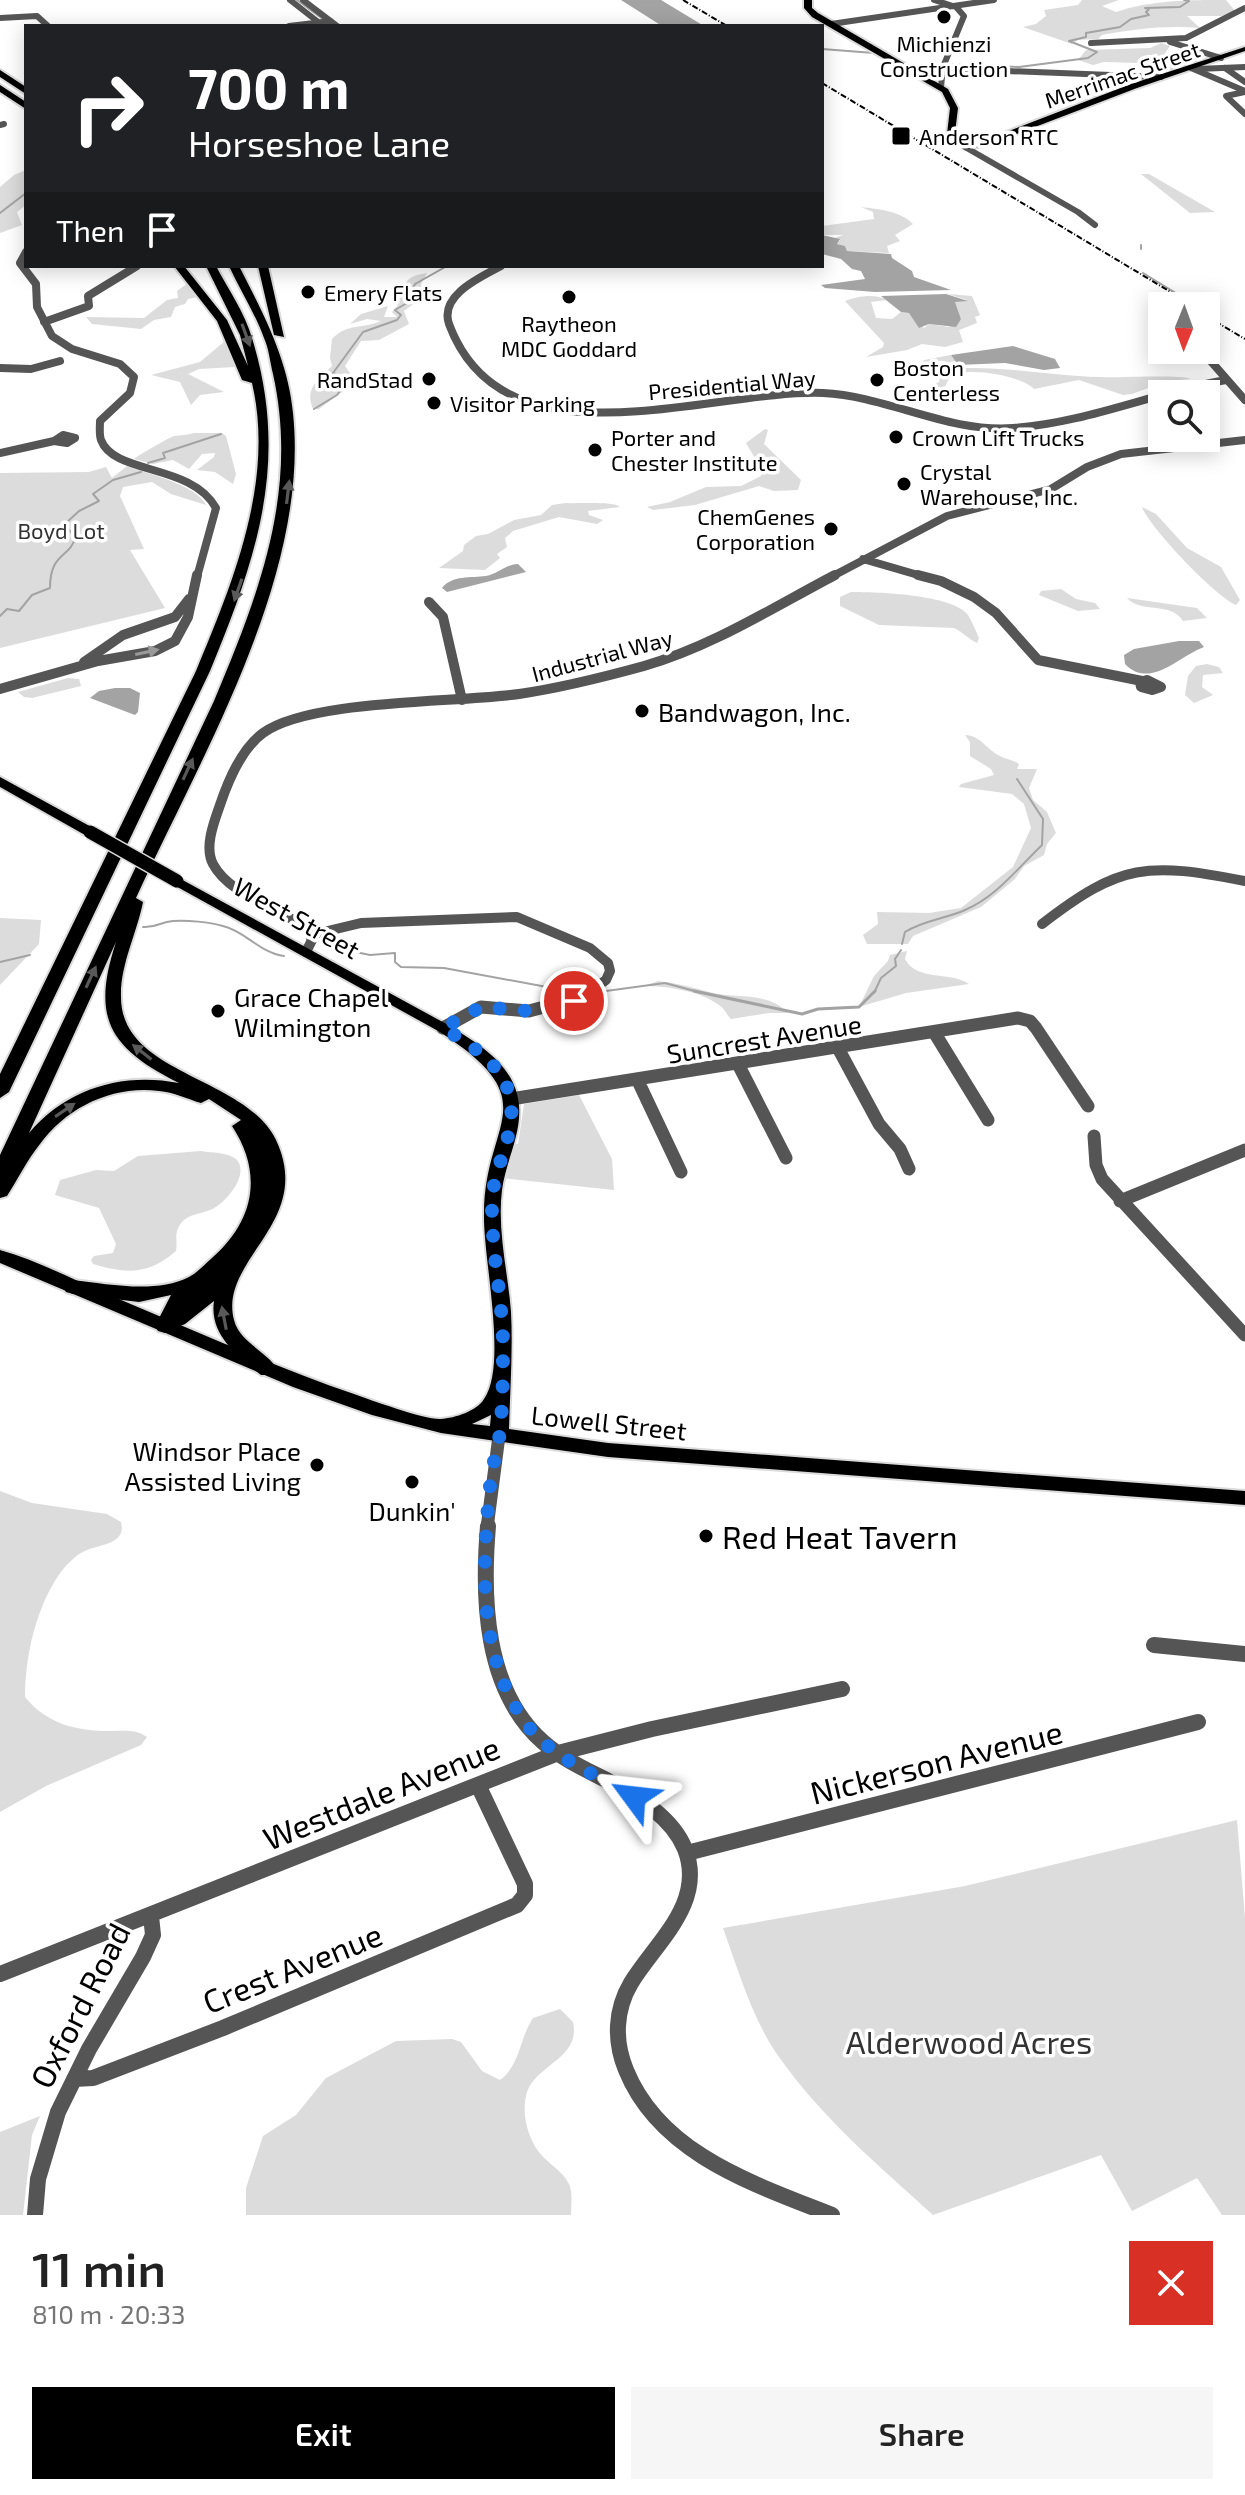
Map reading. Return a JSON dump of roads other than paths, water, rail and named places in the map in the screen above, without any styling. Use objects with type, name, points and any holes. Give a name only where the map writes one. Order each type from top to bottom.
[{"type":"highway","points":[[0,73],[24,90]]},
{"type":"highway","points":[[0,88],[24,105]]},
{"type":"highway","points":[[181,268],[225,326],[251,390],[262,407]]},
{"type":"highway","points":[[0,1092],[229,613],[249,554],[259,510],[264,466],[262,407],[258,376],[246,335],[212,268]]},
{"type":"highway","points":[[0,1175],[247,641],[273,567],[284,521],[290,458],[288,410],[280,365],[259,309],[235,268]]},
{"type":"highway","points":[[263,268],[282,344],[280,365]]},
{"type":"highway","points":[[139,874],[134,913],[112,993],[113,1012],[122,1032],[141,1052],[229,1102],[253,1122],[266,1141],[275,1169],[274,1201],[265,1223],[225,1291],[222,1317],[232,1338],[268,1370]]},
{"type":"highway","points":[[0,1192],[40,1130],[59,1113],[109,1089],[143,1084],[178,1088],[197,1095],[228,1114],[246,1132],[256,1149],[262,1173],[260,1201],[231,1251],[172,1306],[165,1326]]},
{"type":"highway","points":[[165,1326],[184,1316],[200,1302],[245,1253]]},
{"type":"highway","points":[[73,1287],[139,1295],[171,1290],[199,1279]]},
{"type":"main road","points":[[808,0],[811,12],[941,87],[954,108],[952,136],[965,147]]},
{"type":"main road","name":"Merrimac Street","points":[[965,147],[982,144],[1245,49]]},
{"type":"main road","name":"West Street","points":[[0,781],[443,1028],[492,1064],[505,1082],[511,1099]]},
{"type":"main road","points":[[499,1436],[502,1314],[492,1205],[495,1181],[510,1129],[511,1099]]},
{"type":"main road","name":"Lowell Street","points":[[0,1256],[268,1370],[357,1402],[441,1426],[608,1450],[1245,1498]]},
{"type":"main road","points":[[441,1426],[487,1409],[495,1400],[501,1379]]},
{"type":"street","points":[[290,0],[321,24],[334,24]]},
{"type":"street","points":[[303,0],[334,24]]},
{"type":"street","points":[[934,0],[955,6],[962,11],[964,19],[943,67],[941,87]]},
{"type":"street","points":[[831,24],[994,0]]},
{"type":"street","points":[[1091,43],[1191,36],[1244,10]]},
{"type":"street","points":[[0,18],[35,16],[47,24]]},
{"type":"street","points":[[1167,40],[1221,58]]},
{"type":"street","points":[[906,67],[1161,77]]},
{"type":"street","points":[[1191,68],[1245,67]]},
{"type":"street","points":[[1191,68],[1245,92]]},
{"type":"street","points":[[1225,68],[1245,82]]},
{"type":"street","points":[[1245,92],[1226,96],[1245,114]]},
{"type":"street","points":[[965,147],[1078,212],[1095,225]]},
{"type":"street","points":[[0,689],[113,658],[152,652],[169,645],[183,629],[214,517],[214,502],[196,484],[126,461],[108,450],[99,431],[100,421],[130,393],[135,380],[131,372],[120,364],[72,349],[54,338],[37,305],[36,284],[24,268]]},
{"type":"street","points":[[44,322],[89,306],[88,296],[134,268]]},
{"type":"street","name":"Presidential Way","points":[[498,268],[455,297],[447,312],[449,323],[480,373],[493,386],[526,401],[565,410],[634,411],[818,392],[852,396],[960,424],[1009,428],[1226,380]]},
{"type":"street","points":[[0,368],[32,369],[60,361]]},
{"type":"street","points":[[1213,364],[1245,400]]},
{"type":"street","name":"Industrial Way","points":[[311,935],[301,923],[222,874],[208,854],[213,825],[249,747],[271,728],[310,715],[546,690],[664,660],[720,636],[936,521],[1051,489],[1087,467],[1112,457],[1167,447],[1245,440]]},
{"type":"street","points":[[0,453],[54,441]]},
{"type":"street","points":[[860,561],[902,577],[951,586],[992,609],[1038,660],[1142,681]]},
{"type":"street","points":[[71,670],[123,635],[175,617],[191,596]]},
{"type":"street","points":[[429,602],[443,617],[462,700]]},
{"type":"street","points":[[1042,924],[1091,887],[1128,873],[1183,870],[1245,881]]},
{"type":"street","points":[[306,952],[311,935],[361,923],[517,917],[590,948],[608,963],[610,971],[606,980],[582,997],[529,1011],[481,1007],[443,1028]]},
{"type":"street","name":"Suncrest Avenue","points":[[511,1099],[1024,1019],[1036,1028],[1088,1106]]},
{"type":"street","points":[[934,1032],[988,1120]]},
{"type":"street","points":[[838,1048],[879,1124],[900,1149],[909,1169]]},
{"type":"street","points":[[738,1064],[786,1158]]},
{"type":"street","points":[[638,1081],[681,1172]]},
{"type":"street","points":[[1094,1136],[1099,1175],[1245,1335]]},
{"type":"street","points":[[1120,1201],[1245,1150]]},
{"type":"street","points":[[499,1436],[490,1486],[486,1544],[489,1625],[500,1669],[521,1716],[535,1735],[558,1753],[654,1809],[675,1830],[687,1853],[691,1878],[683,1907],[632,1982],[622,2003],[618,2019],[618,2047],[625,2072],[654,2115],[699,2154],[750,2183],[832,2215]]},
{"type":"street","points":[[1154,1645],[1245,1654]]},
{"type":"street","name":"Westdale Avenue","points":[[0,1974],[479,1787],[558,1753],[652,1729],[842,1689]]},
{"type":"street","name":"Nickerson Avenue","points":[[687,1853],[1198,1722]]},
{"type":"street","name":"Crest Avenue","points":[[74,2079],[93,2078],[238,2022],[511,1909],[525,1895],[524,1881],[479,1787]]},
{"type":"street","name":"Oxford Road","points":[[35,2215],[38,2171],[44,2145],[74,2079],[150,1943],[154,1930],[151,1916]]},
{"type":"waterway","points":[[297,0],[324,20]]},
{"type":"waterway","points":[[950,64],[1019,67],[1088,58],[1097,52],[1069,41],[1086,37],[1086,33],[1120,27],[1131,19],[1149,15],[1146,12],[1149,9],[1145,8],[1180,7],[1189,1],[1184,0]]},
{"type":"waterway","points":[[824,49],[874,53]]},
{"type":"waterway","points":[[0,213],[24,195]]},
{"type":"waterway","points":[[314,409],[337,395],[344,386],[341,376],[333,373],[363,332],[397,320],[401,315],[395,310],[407,303],[415,284],[443,268]]},
{"type":"waterway","points":[[1143,273],[1174,292]]},
{"type":"waterway","points":[[148,463],[165,458],[163,453],[221,434]]},
{"type":"waterway","points":[[0,616],[7,609],[19,611],[32,595],[50,588],[53,568],[75,538],[65,524],[79,511],[99,501],[93,494],[113,480],[141,472]]},
{"type":"waterway","points":[[902,944],[905,932],[912,928],[950,916],[987,898],[1042,845],[1043,819],[1017,779]]},
{"type":"waterway","points":[[143,927],[179,921],[217,925],[238,932],[267,951],[284,956]]},
{"type":"waterway","points":[[327,946],[370,955],[395,953],[395,962],[401,967],[444,968],[574,992],[562,991]]},
{"type":"waterway","points":[[875,991],[881,978],[896,966],[895,959],[901,950]]},
{"type":"waterway","points":[[0,962],[30,955]]},
{"type":"waterway","points":[[606,991],[665,983],[697,992]]},
{"type":"waterway","points":[[697,992],[802,1014],[818,1009],[859,1007],[875,991]]},
{"type":"waterway","points":[[697,992],[702,993]]},
{"type":"railway","points":[[683,0],[724,24]]},
{"type":"railway","points":[[824,84],[1171,292]]},
{"type":"railway","points":[[1220,324],[1245,339]]},
{"type":"place","name":"Michienzi Construction","points":[[944,17]]},
{"type":"place","name":"Anderson RTC","points":[[901,136]]},
{"type":"place","name":"Emery Flats","points":[[308,292]]},
{"type":"place","name":"Raytheon MDC Goddard","points":[[569,297]]},
{"type":"place","name":"RandStad","points":[[429,379]]},
{"type":"place","name":"Boston Centerless","points":[[877,380]]},
{"type":"place","name":"Visitor Parking","points":[[434,403]]},
{"type":"place","name":"Crown Lift Trucks","points":[[896,437]]},
{"type":"place","name":"Porter and Chester Institute","points":[[595,450]]},
{"type":"place","name":"Crystal Warehouse, Inc.","points":[[904,484]]},
{"type":"place","name":"ChemGenes Corporation","points":[[831,529]]},
{"type":"place","name":"Bandwagon, Inc.","points":[[642,711]]},
{"type":"place","name":"Grace Chapel Wilmington","points":[[218,1011]]},
{"type":"place","name":"Windsor Place Assisted Living","points":[[317,1465]]},
{"type":"place","name":"Dunkin'","points":[[412,1482]]},
{"type":"place","name":"Red Heat Tavern","points":[[706,1536]]},
{"type":"park label","name":"Boyd Lot","points":[[61,530]]},
{"type":"park label","name":"Alderwood Acres","points":[[969,2041]]}]
